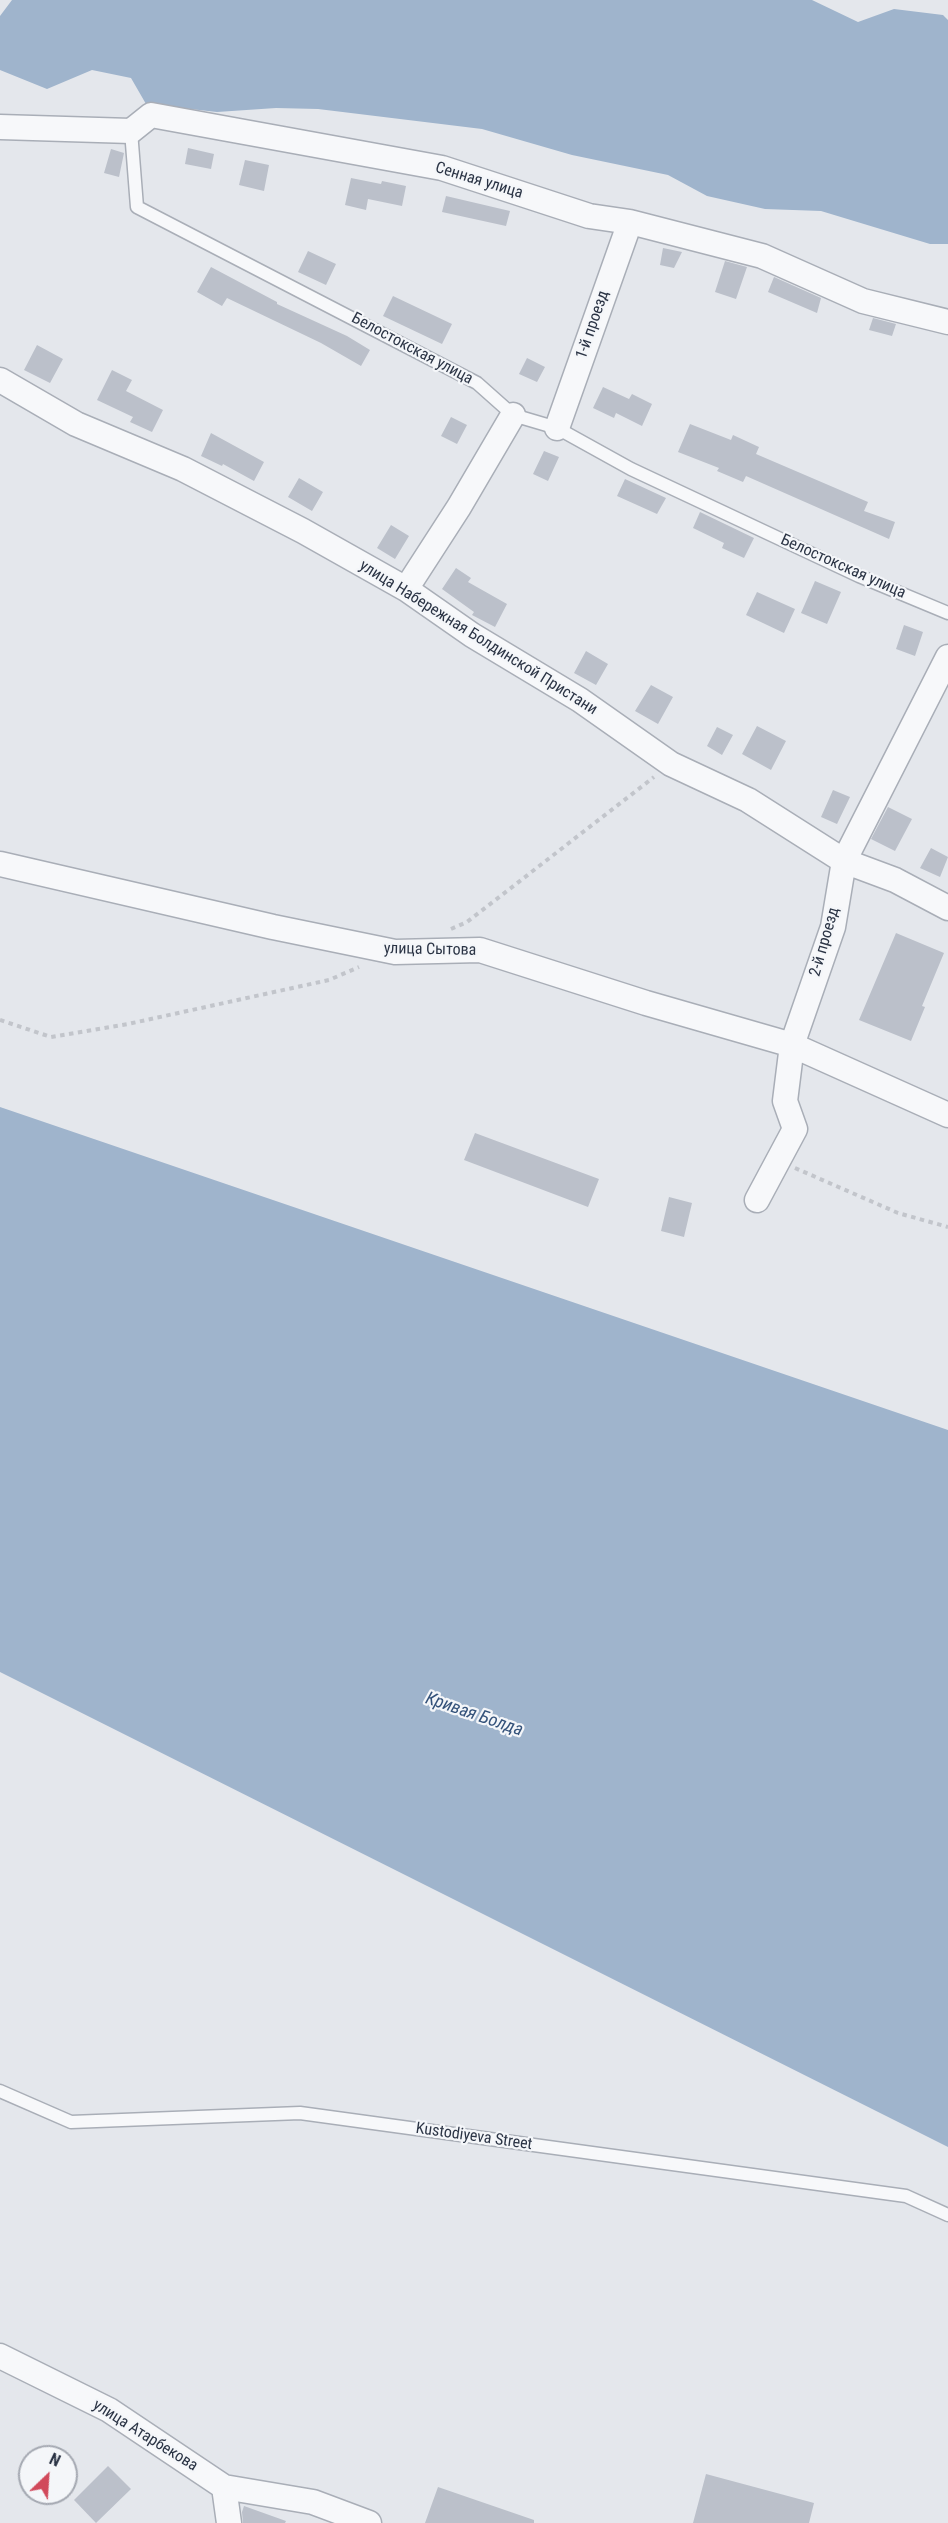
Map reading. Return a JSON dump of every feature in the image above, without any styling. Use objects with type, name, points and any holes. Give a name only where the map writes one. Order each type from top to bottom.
[{"type":"street","name":"Сенная улица","points":[[131,131],[151,115],[442,168],[590,216],[630,222],[762,256],[863,301],[948,322]]},
{"type":"street","points":[[0,127],[131,131]]},
{"type":"street","name":"1-й проезд","points":[[557,428],[630,222]]},
{"type":"street","name":"улица Набережная Болдинской Пристани","points":[[0,380],[76,424],[183,469],[303,531],[406,590],[472,635],[580,700],[672,764],[748,800],[844,861],[895,880],[948,908]]},
{"type":"street","points":[[406,590],[459,507],[513,415]]},
{"type":"street","name":"2-й проезд","points":[[757,1200],[795,1130],[785,1101],[792,1045],[833,927],[844,861],[948,657]]},
{"type":"street","name":"улица Сытова","points":[[0,864],[273,927],[395,952],[480,950],[646,1004],[792,1045],[948,1115]]},
{"type":"street","name":"улица Атарбекова","points":[[0,2356],[109,2410],[224,2487]]},
{"type":"street","points":[[230,2523],[224,2487],[313,2502],[369,2523]]},
{"type":"lane","name":"Белостокская улица","points":[[131,131],[137,207],[477,382],[513,415],[557,428],[631,469],[859,576],[948,613]]},
{"type":"lane","name":"Kustodiyeva Street","points":[[0,2091],[71,2122],[300,2113],[906,2196],[948,2215]]},
{"type":"path","points":[[778,1161],[897,1213],[948,1227]]},
{"type":"water","points":[[12,0],[812,0],[858,22],[894,9],[943,15],[948,20],[948,244],[930,244],[821,211],[765,209],[707,196],[668,175],[572,155],[482,129],[318,109],[276,108],[217,112],[146,104],[131,78],[92,70],[47,89],[0,70],[0,16]]},
{"type":"water","name":"Кривая Болда","points":[[0,1107],[948,1430],[948,2147],[0,1672]]},
{"type":"building","points":[[188,148],[214,154],[211,169],[185,164]]},
{"type":"building","points":[[111,149],[124,153],[119,177],[104,173]]},
{"type":"building","points":[[245,160],[269,165],[264,191],[239,185]]},
{"type":"building","points":[[351,178],[406,186],[402,206],[368,199],[366,210],[345,205]]},
{"type":"building","points":[[446,196],[510,211],[506,226],[442,212]]},
{"type":"building","points":[[663,248],[682,252],[674,268],[660,265]]},
{"type":"building","points":[[308,251],[336,264],[326,285],[298,272]]},
{"type":"building","points":[[725,261],[747,267],[736,299],[715,292]]},
{"type":"building","points":[[211,267],[277,304],[347,336],[370,350],[361,366],[321,343],[227,298],[222,306],[197,292]]},
{"type":"building","points":[[774,277],[821,298],[817,313],[768,292]]},
{"type":"building","points":[[393,296],[452,324],[442,344],[383,316]]},
{"type":"building","points":[[873,318],[896,324],[892,336],[869,330]]},
{"type":"building","points":[[37,345],[63,359],[50,383],[24,370]]},
{"type":"building","points":[[527,358],[545,367],[537,382],[519,374]]},
{"type":"building","points":[[112,370],[132,380],[126,391],[163,410],[152,432],[130,422],[133,417],[97,400]]},
{"type":"building","points":[[603,387],[629,399],[632,394],[652,404],[642,426],[616,413],[614,418],[593,408]]},
{"type":"building","points":[[451,417],[467,425],[457,444],[441,436]]},
{"type":"building","points":[[690,424],[731,440],[733,435],[759,447],[756,454],[868,502],[864,511],[895,522],[889,539],[746,476],[743,482],[717,471],[719,468],[678,452]]},
{"type":"building","points":[[211,433],[264,462],[254,481],[223,464],[222,466],[201,456]]},
{"type":"building","points":[[544,451],[559,457],[548,481],[533,474]]},
{"type":"building","points":[[299,478],[323,492],[312,511],[288,497]]},
{"type":"building","points":[[625,479],[666,498],[657,514],[617,496]]},
{"type":"building","points":[[700,512],[754,538],[744,558],[722,548],[724,543],[693,528]]},
{"type":"building","points":[[391,525],[409,536],[395,559],[377,548]]},
{"type":"building","points":[[456,568],[471,578],[468,582],[507,604],[495,627],[472,615],[474,612],[442,589]]},
{"type":"building","points":[[815,581],[841,592],[827,624],[801,613]]},
{"type":"building","points":[[757,592],[795,609],[784,633],[746,615]]},
{"type":"building","points":[[904,625],[923,632],[915,656],[896,649]]},
{"type":"building","points":[[586,651],[608,664],[596,685],[574,673]]},
{"type":"building","points":[[651,685],[673,697],[658,724],[635,711]]},
{"type":"building","points":[[757,726],[786,741],[771,770],[742,754]]},
{"type":"building","points":[[717,727],[733,735],[722,755],[707,746]]},
{"type":"building","points":[[833,790],[850,797],[837,824],[821,817]]},
{"type":"building","points":[[888,807],[912,819],[895,851],[871,839]]},
{"type":"building","points":[[931,848],[948,857],[940,877],[920,868]]},
{"type":"building","points":[[896,933],[944,953],[922,1006],[925,1007],[911,1041],[859,1020]]},
{"type":"building","points":[[475,1133],[599,1179],[588,1207],[464,1160]]},
{"type":"building","points":[[669,1197],[692,1203],[684,1237],[661,1231]]},
{"type":"building","points":[[108,2466],[131,2489],[96,2523],[78,2504],[78,2496]]},
{"type":"building","points":[[706,2474],[814,2503],[809,2523],[693,2523]]},
{"type":"building","points":[[438,2487],[534,2520],[534,2523],[425,2523]]},
{"type":"building","points":[[244,2506],[286,2521],[285,2523],[243,2523]]}]
